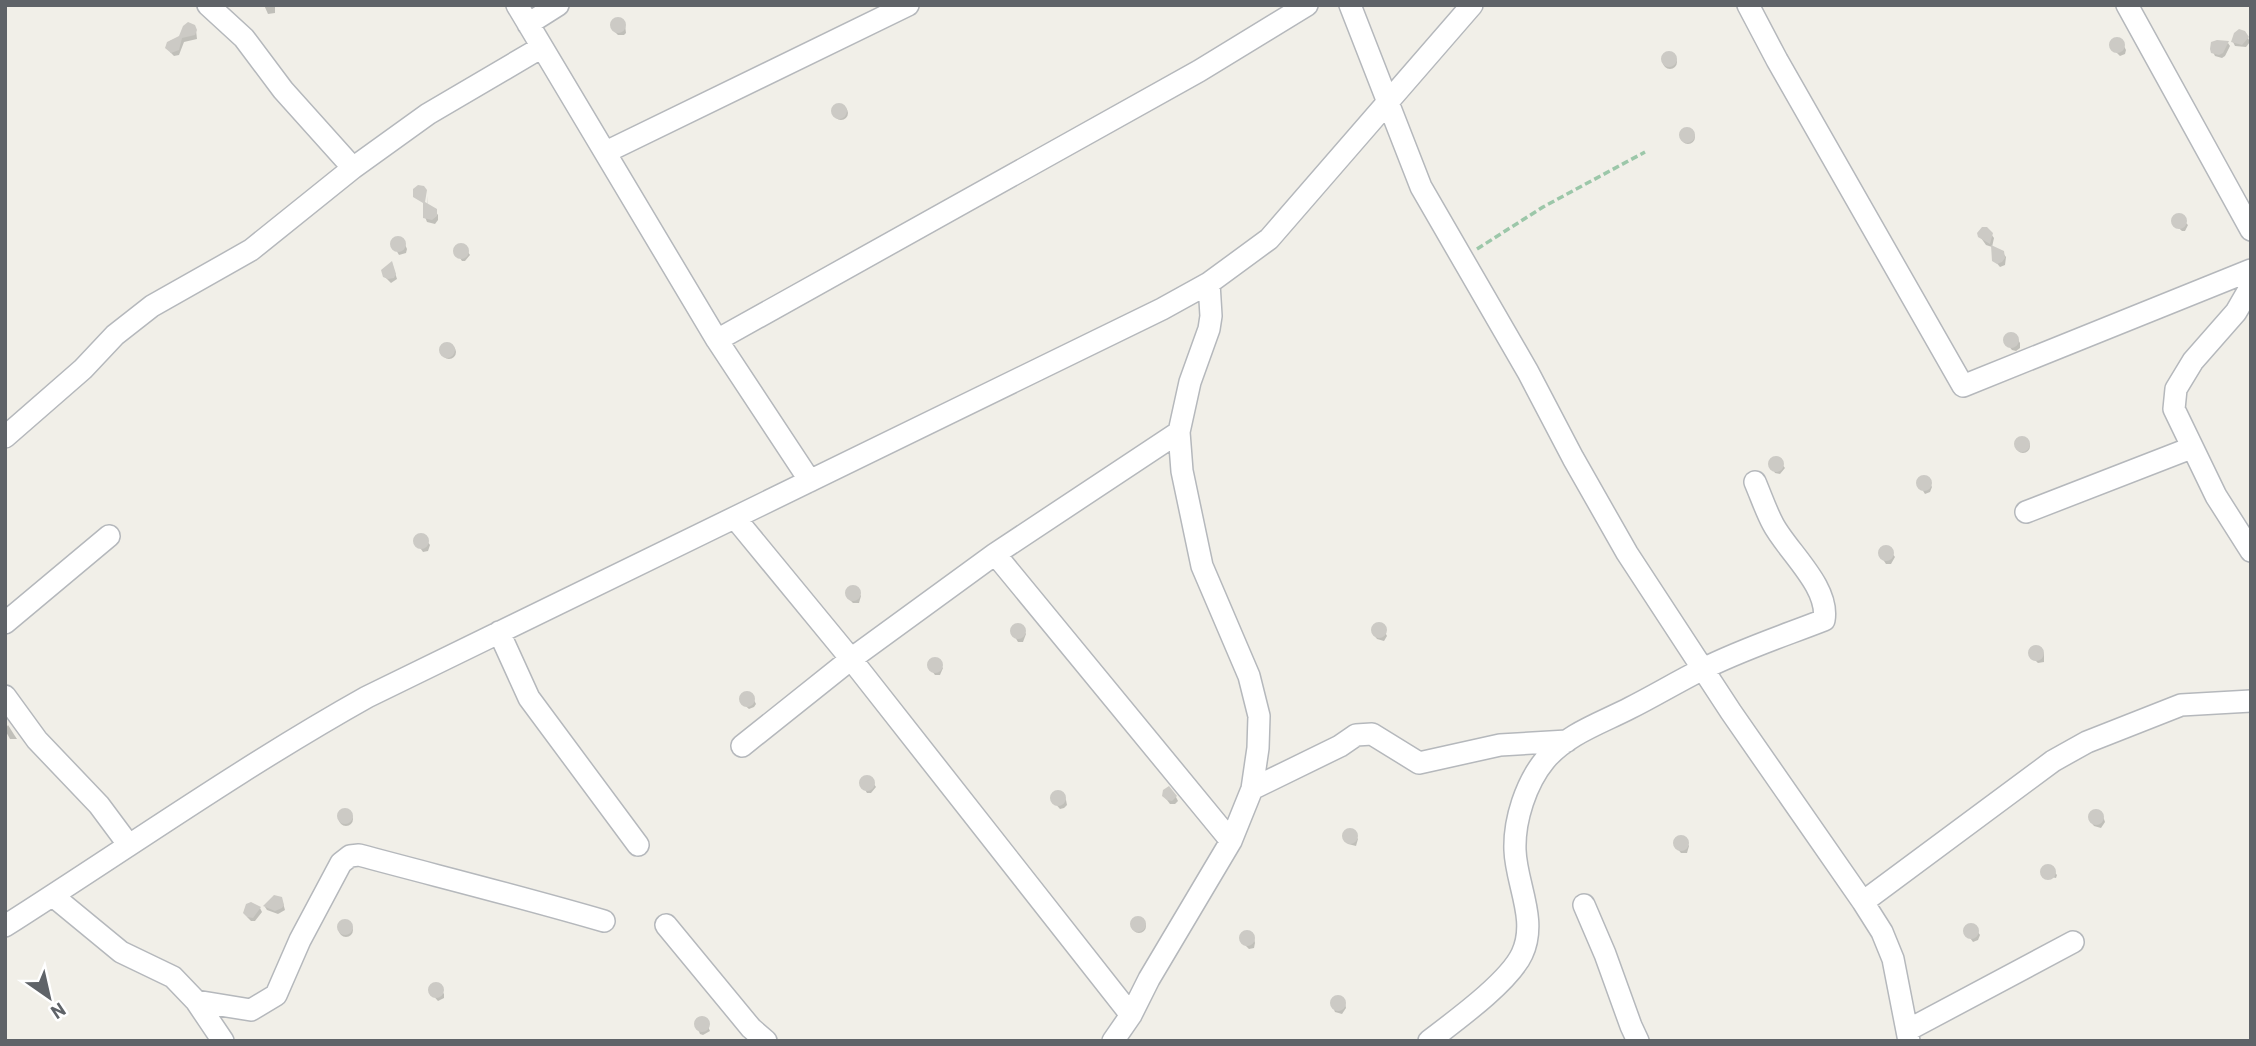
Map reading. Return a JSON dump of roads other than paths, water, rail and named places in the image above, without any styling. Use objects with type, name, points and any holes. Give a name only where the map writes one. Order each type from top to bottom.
[{"type":"street","points":[[208,5],[244,38],[283,90],[353,168]]},
{"type":"street","points":[[517,5],[717,340],[810,481]]},
{"type":"street","points":[[528,24],[558,5]]},
{"type":"street","points":[[606,152],[908,5]]},
{"type":"street","points":[[717,340],[1199,71],[1307,5]]},
{"type":"street","points":[[1349,5],[1421,187],[1528,372],[1627,552],[1882,932],[1893,960],[1908,1035],[2073,942]]},
{"type":"street","points":[[5,926],[299,735],[368,697],[1162,309],[1209,283],[1269,239],[1472,5]]},
{"type":"street","points":[[1748,5],[1963,386],[2251,271]]},
{"type":"street","points":[[2127,5],[2251,230]]},
{"type":"street","points":[[5,438],[83,369],[115,335],[152,306],[251,250],[353,168],[428,114],[542,47]]},
{"type":"street","points":[[1113,1041],[1131,1015],[1149,979],[1231,841],[1252,789],[1258,748],[1259,716],[1249,676],[1202,566],[1182,471],[1179,432],[1190,382],[1209,329],[1209,283]]},
{"type":"street","points":[[2251,286],[2236,312],[2193,361],[2176,389],[2174,409],[2216,496],[2251,551]]},
{"type":"street","points":[[742,746],[851,659],[995,554],[1179,432]]},
{"type":"street","points":[[2026,512],[2191,448]]},
{"type":"street","points":[[1429,1041],[1498,983],[1524,951],[1527,916],[1515,849],[1520,812],[1531,784],[1545,760],[1587,727],[1628,709],[1703,669],[1824,620],[1826,610],[1819,591],[1773,524],[1755,482]]},
{"type":"street","points":[[734,518],[851,659],[1131,1015]]},
{"type":"street","points":[[5,623],[109,536]]},
{"type":"street","points":[[995,554],[1231,841]]},
{"type":"street","points":[[499,632],[528,698],[638,845]]},
{"type":"street","points":[[5,696],[37,740],[99,804],[128,844]]},
{"type":"street","points":[[1863,902],[2053,761],[2087,742],[2181,705],[2251,701]]},
{"type":"street","points":[[1252,789],[1340,746],[1356,735],[1372,734],[1419,763],[1500,745],[1567,741]]},
{"type":"street","points":[[196,1001],[251,1010],[276,995],[306,929],[341,863],[350,856],[359,855],[604,920]]},
{"type":"street","points":[[53,896],[121,952],[173,977],[196,1001],[223,1041]]},
{"type":"street","points":[[1584,905],[1638,1041]]},
{"type":"street","points":[[666,925],[751,1028],[766,1041]]}]
